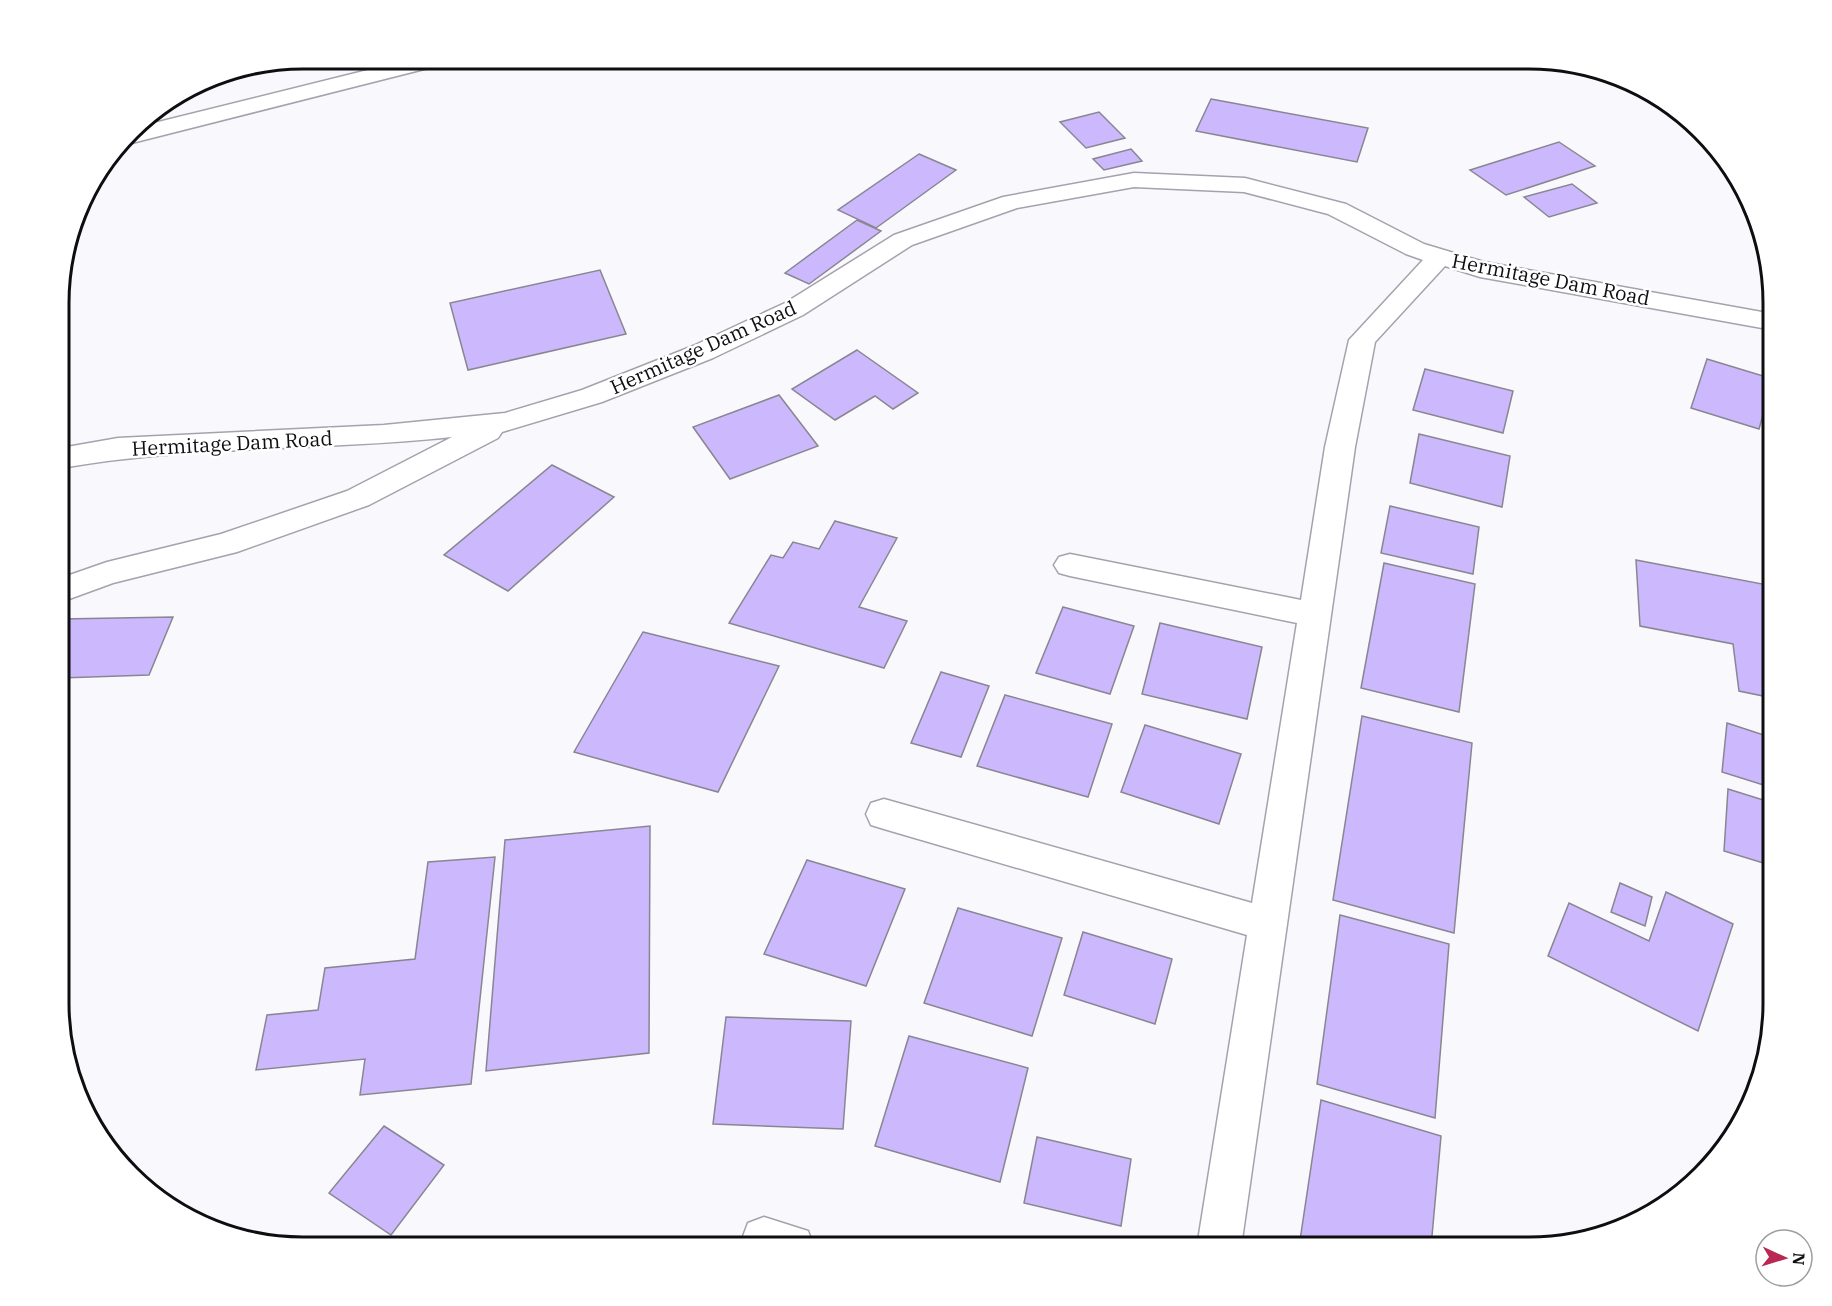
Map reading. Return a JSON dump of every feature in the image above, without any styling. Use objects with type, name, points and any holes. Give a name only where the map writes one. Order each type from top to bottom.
[{"type":"street","points":[[141,134],[393,69]]},
{"type":"street","name":"Hermitage Dam Road","points":[[69,457],[118,448],[384,435],[506,422],[592,396],[703,352],[794,309],[903,240],[1012,202],[1134,180],[1245,185],[1337,209],[1415,249],[1480,269],[1763,320]]},
{"type":"street","points":[[1221,1237],[1340,447],[1362,340],[1440,257]]},
{"type":"street","points":[[69,587],[107,573],[226,544],[358,498],[506,422]]},
{"type":"street","points":[[1070,565],[1315,615]]},
{"type":"street","points":[[884,814],[1268,924]]},
{"type":"building","points":[[1211,99],[1368,128],[1357,162],[1196,131]]},
{"type":"building","points":[[1099,112],[1125,138],[1086,148],[1060,122]]},
{"type":"building","points":[[1559,142],[1595,166],[1506,195],[1470,170]]},
{"type":"building","points":[[1131,149],[1142,161],[1104,170],[1093,159]]},
{"type":"building","points":[[919,154],[956,170],[876,228],[838,210]]},
{"type":"building","points":[[1572,184],[1597,203],[1549,217],[1524,197]]},
{"type":"building","points":[[857,220],[881,231],[809,284],[785,273]]},
{"type":"building","points":[[600,270],[626,334],[468,370],[450,303]]},
{"type":"building","points":[[857,350],[918,393],[893,409],[875,396],[835,420],[792,389]]},
{"type":"building","points":[[1707,359],[1763,376],[1763,415],[1759,429],[1691,408]]},
{"type":"building","points":[[1425,369],[1513,391],[1503,433],[1413,410]]},
{"type":"building","points":[[779,395],[818,446],[730,479],[693,427]]},
{"type":"building","points":[[1419,434],[1510,456],[1502,507],[1410,483]]},
{"type":"building","points":[[552,465],[614,497],[508,591],[444,555]]},
{"type":"building","points":[[1390,506],[1479,527],[1473,574],[1381,553]]},
{"type":"building","points":[[835,521],[897,538],[859,607],[907,621],[884,668],[729,623],[771,555],[783,558],[793,542],[819,549]]},
{"type":"building","points":[[1636,560],[1763,584],[1763,696],[1739,691],[1733,644],[1640,626]]},
{"type":"building","points":[[1384,563],[1475,584],[1459,712],[1361,688]]},
{"type":"building","points":[[1063,607],[1134,626],[1110,694],[1036,673]]},
{"type":"building","points":[[173,617],[149,675],[69,678],[69,619]]},
{"type":"building","points":[[1160,623],[1262,647],[1247,719],[1142,694]]},
{"type":"building","points":[[643,632],[779,666],[718,792],[574,752]]},
{"type":"building","points":[[941,672],[989,686],[961,757],[911,743]]},
{"type":"building","points":[[1005,695],[1112,724],[1088,797],[977,766]]},
{"type":"building","points":[[1362,716],[1472,743],[1454,933],[1333,900]]},
{"type":"building","points":[[1727,723],[1763,735],[1763,785],[1722,772]]},
{"type":"building","points":[[1145,725],[1241,754],[1219,824],[1121,792]]},
{"type":"building","points":[[1728,789],[1763,800],[1763,863],[1724,851]]},
{"type":"building","points":[[650,826],[649,1053],[486,1071],[505,840]]},
{"type":"building","points":[[495,857],[471,1084],[360,1095],[365,1059],[256,1070],[267,1015],[318,1010],[325,968],[415,959],[428,862]]},
{"type":"building","points":[[807,860],[905,889],[866,986],[764,954]]},
{"type":"building","points":[[1620,883],[1652,897],[1645,926],[1611,912]]},
{"type":"building","points":[[1666,892],[1733,924],[1698,1031],[1548,956],[1569,903],[1649,941]]},
{"type":"building","points":[[958,908],[1062,938],[1032,1036],[924,1003]]},
{"type":"building","points":[[1340,915],[1449,944],[1435,1118],[1317,1084]]},
{"type":"building","points":[[1083,932],[1172,959],[1155,1024],[1064,995]]},
{"type":"building","points":[[726,1017],[851,1021],[843,1129],[713,1124]]},
{"type":"building","points":[[909,1036],[1028,1068],[1000,1182],[875,1146]]},
{"type":"building","points":[[1321,1100],[1441,1136],[1432,1237],[1300,1237]]},
{"type":"building","points":[[384,1126],[444,1165],[391,1235],[329,1193]]},
{"type":"building","points":[[1037,1137],[1131,1159],[1121,1226],[1024,1203]]}]
